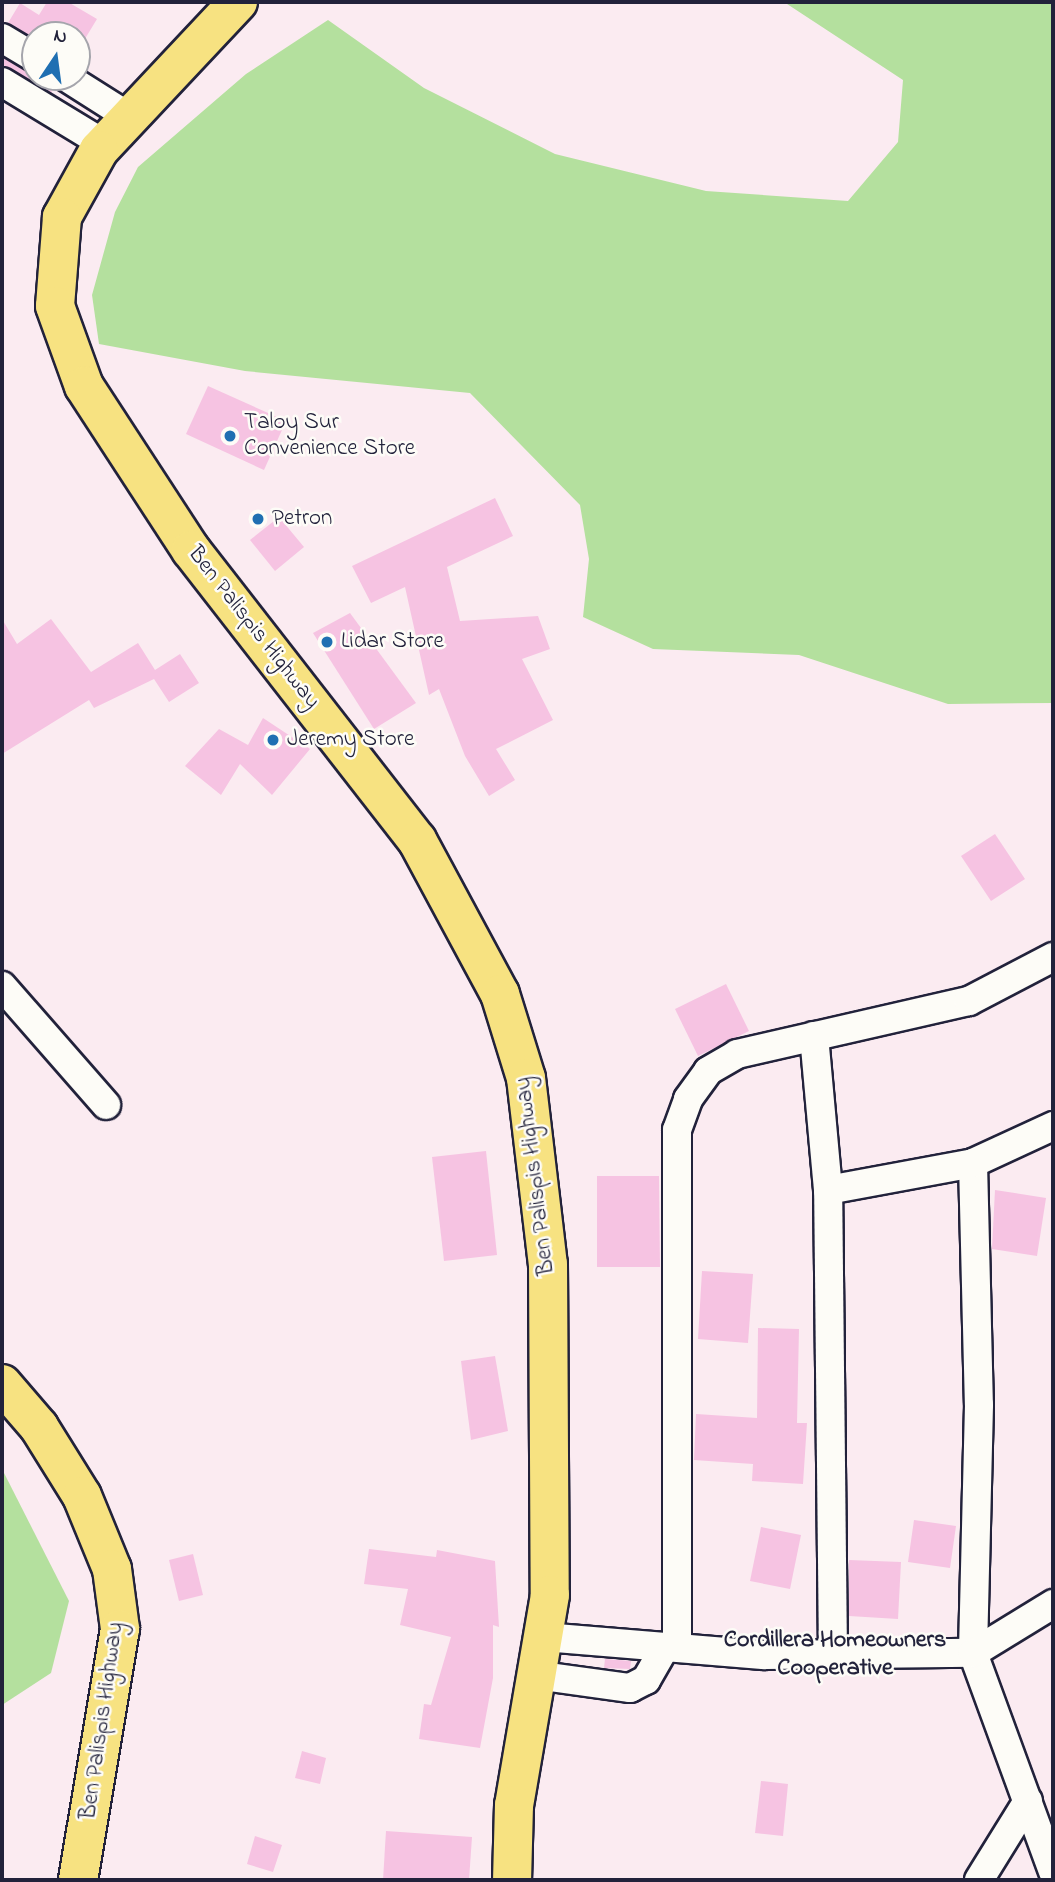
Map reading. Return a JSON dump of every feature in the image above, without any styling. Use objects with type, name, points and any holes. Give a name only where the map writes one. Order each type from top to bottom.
[{"type":"main road","name":"Ben Palispis Highway","points":[[238,2],[104,145],[62,217],[54,257],[55,306],[84,386],[191,550],[417,840],[499,994],[526,1078],[551,1338],[550,1595],[514,1805],[512,1880]]},
{"type":"main road","name":"Ben Palispis Highway","points":[[2,1384],[39,1427],[82,1496],[112,1569],[120,1629],[78,1880]]},
{"type":"street","points":[[2,38],[21,50]]},
{"type":"street","points":[[2,82],[104,145]]},
{"type":"street","points":[[88,91],[129,117]]},
{"type":"street","points":[[535,1675],[630,1688],[646,1680],[671,1647],[677,1130],[708,1072],[764,1044],[814,1036],[969,1002],[1053,957]]},
{"type":"street","points":[[2,986],[106,1105]]},
{"type":"street","points":[[814,1036],[828,1190],[833,1655]]},
{"type":"street","points":[[828,1190],[973,1163],[1053,1126]]},
{"type":"street","points":[[973,1163],[979,1405],[973,1653],[1053,1872]]},
{"type":"street","points":[[544,1637],[833,1655],[973,1653],[1053,1604]]},
{"type":"street","points":[[979,1880],[1028,1801]]},
{"type":"green space","points":[[784,2],[1053,2],[1053,703],[948,704],[799,655],[653,649],[583,617],[589,559],[580,505],[470,393],[245,371],[99,344],[92,295],[115,212],[138,167],[246,74],[328,20],[424,88],[555,154],[706,191],[848,201],[898,142],[903,80]]},
{"type":"green space","points":[[2,1469],[69,1601],[51,1673],[2,1705]]},
{"type":"building","points":[[47,2],[68,2],[97,19],[91,29],[91,21],[21,21],[21,31],[8,23],[20,3],[39,15]]},
{"type":"building","points":[[2,57],[21,69],[21,76],[2,65]]},
{"type":"building","points":[[208,386],[286,421],[264,470],[186,434]]},
{"type":"building","points":[[495,498],[513,536],[447,567],[460,621],[538,616],[550,649],[522,659],[553,720],[496,749],[515,780],[489,796],[465,756],[439,689],[429,695],[405,587],[371,603],[352,566]]},
{"type":"building","points":[[279,517],[304,547],[275,571],[250,540]]},
{"type":"building","points":[[350,613],[416,703],[374,729],[313,633]]},
{"type":"building","points":[[2,619],[17,644],[51,619],[91,672],[138,643],[155,670],[180,654],[199,683],[169,702],[154,679],[94,708],[89,700],[2,754]]},
{"type":"building","points":[[263,718],[310,749],[272,795],[240,764],[221,795],[185,766],[219,729],[248,745]]},
{"type":"building","points":[[995,834],[1025,879],[991,901],[961,856]]},
{"type":"building","points":[[726,984],[749,1031],[698,1056],[675,1009]]},
{"type":"building","points":[[486,1151],[497,1255],[444,1261],[432,1157]]},
{"type":"building","points":[[597,1176],[659,1176],[660,1267],[597,1267]]},
{"type":"building","points":[[995,1190],[1046,1198],[1037,1256],[992,1249]]},
{"type":"building","points":[[702,1271],[753,1274],[748,1343],[698,1339]]},
{"type":"building","points":[[758,1328],[799,1329],[797,1423],[807,1423],[803,1484],[752,1481],[753,1464],[694,1460],[696,1414],[757,1418]]},
{"type":"building","points":[[495,1356],[508,1431],[471,1440],[461,1361]]},
{"type":"building","points":[[914,1520],[956,1526],[950,1568],[908,1562]]},
{"type":"building","points":[[761,1527],[801,1535],[790,1589],[750,1581]]},
{"type":"building","points":[[369,1549],[436,1557],[437,1550],[495,1561],[499,1627],[493,1625],[493,1678],[480,1748],[419,1739],[424,1704],[431,1705],[451,1637],[400,1625],[408,1589],[364,1584]]},
{"type":"building","points":[[193,1554],[203,1595],[179,1601],[169,1560]]},
{"type":"building","points":[[849,1560],[901,1562],[898,1619],[849,1616]]},
{"type":"building","points":[[605,1659],[631,1661],[630,1669],[604,1668]]},
{"type":"building","points":[[302,1751],[326,1758],[320,1784],[295,1778]]},
{"type":"building","points":[[761,1781],[788,1784],[783,1836],[755,1833]]},
{"type":"building","points":[[386,1831],[472,1837],[469,1880],[383,1880]]},
{"type":"building","points":[[255,1836],[282,1845],[273,1872],[247,1864]]},
{"type":"place","name":"Taloy Sur Convenience Store","points":[[230,436]]},
{"type":"place","name":"Petron","points":[[258,519]]},
{"type":"place","name":"Lidar Store","points":[[327,642]]},
{"type":"place","name":"Jeremy Store","points":[[273,740]]},
{"type":"district","name":"Cordillera Homeowners Cooperative","points":[[835,1655]]}]
